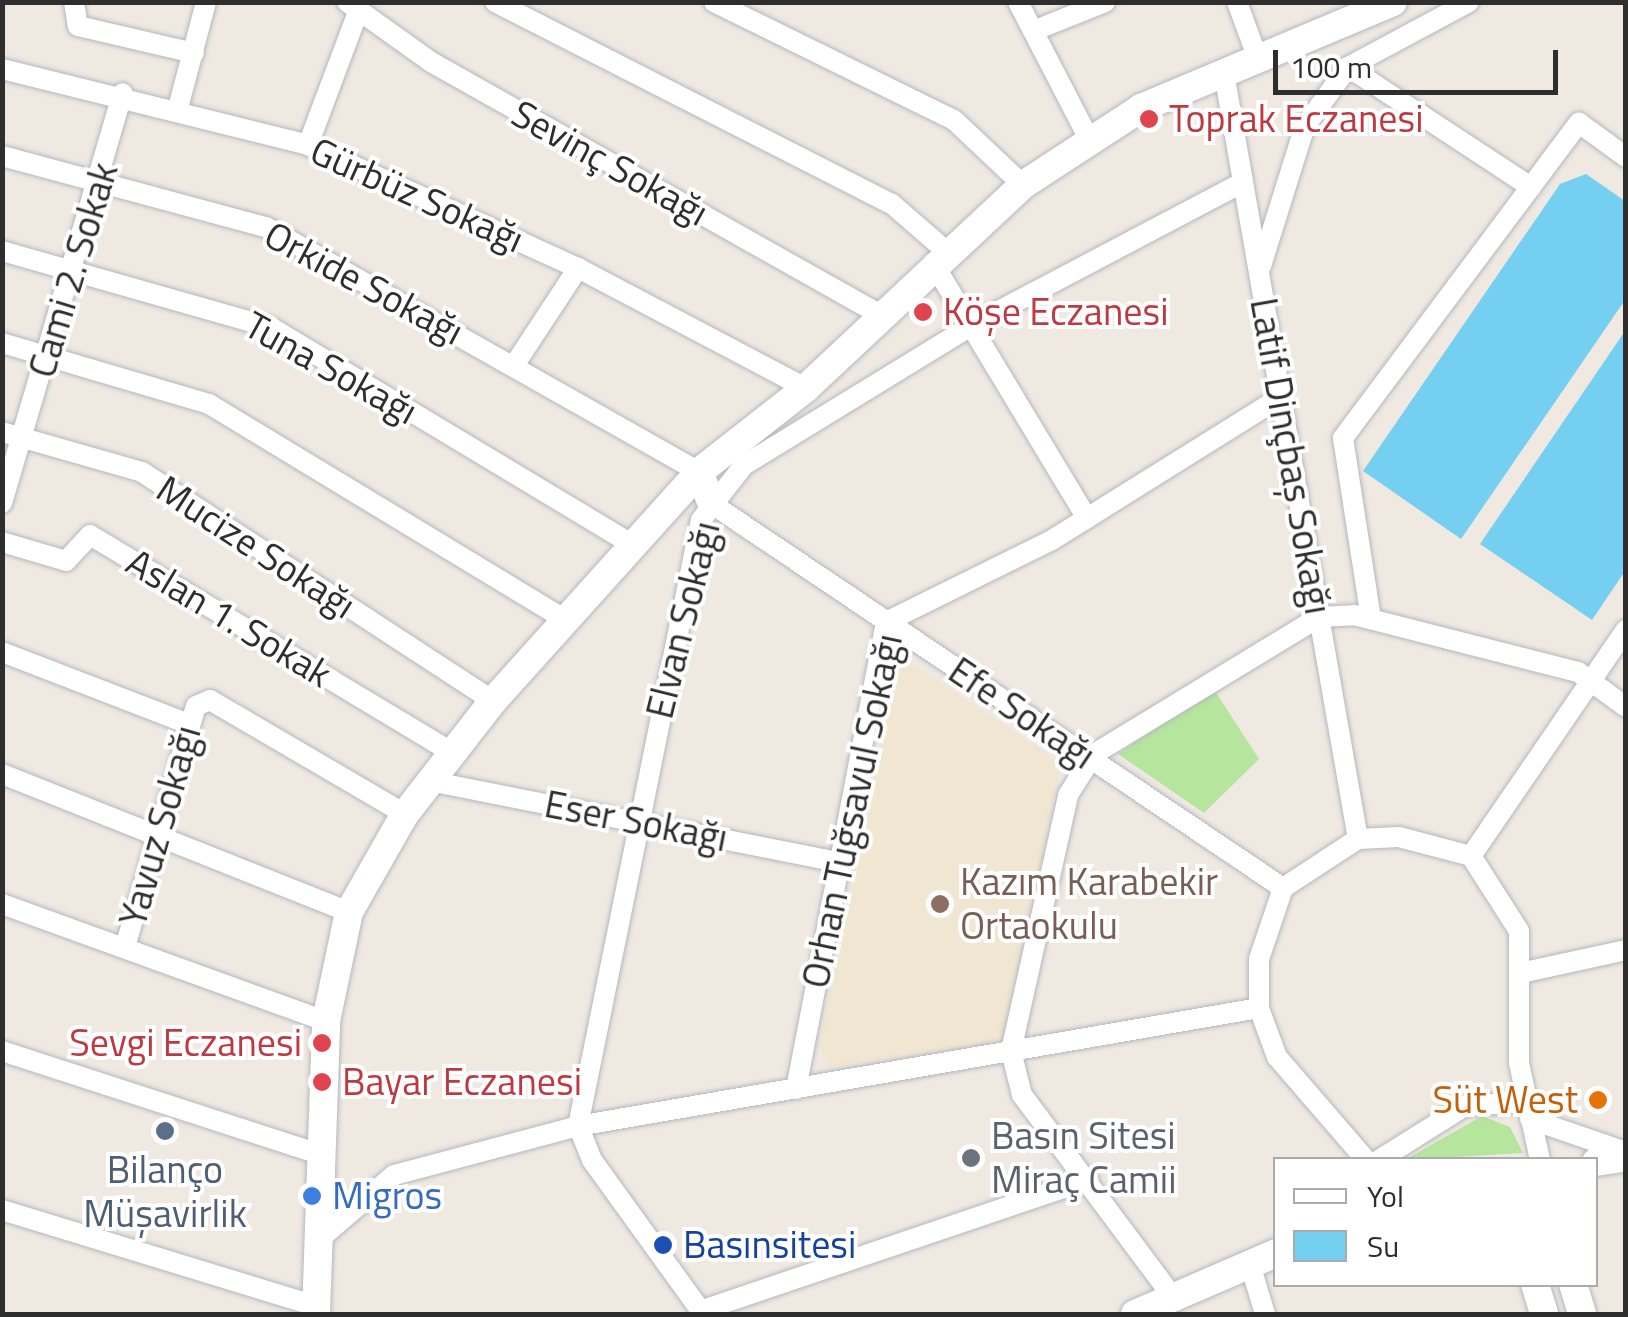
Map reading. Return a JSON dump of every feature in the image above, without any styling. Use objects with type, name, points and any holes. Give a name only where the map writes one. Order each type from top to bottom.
[{"type":"main road","points":[[316,1310],[315,1242],[326,1021],[349,912],[405,814],[434,782],[492,701],[698,472],[806,388],[879,314],[1022,185],[1090,141],[1224,73],[1393,2]]},
{"type":"main road","points":[[698,472],[712,504]]},
{"type":"main road","points":[[1598,1161],[1626,1154]]},
{"type":"main road","points":[[1135,1314],[1262,1257]]},
{"type":"main road","points":[[1535,1287],[1544,1314]]},
{"type":"main road","points":[[1574,1287],[1582,1314]]},
{"type":"street","points":[[74,2],[78,26],[194,53]]},
{"type":"street","points":[[178,108],[206,2]]},
{"type":"street","points":[[495,2],[892,204],[940,257],[974,324],[1087,518]]},
{"type":"street","points":[[714,2],[954,120],[1022,185]]},
{"type":"street","points":[[1032,32],[1105,2]]},
{"type":"street","points":[[1238,2],[1258,59]]},
{"type":"street","points":[[1259,273],[1305,126],[1348,67],[1469,2]]},
{"type":"street","points":[[1016,4],[1090,141]]},
{"type":"street","points":[[308,145],[352,8]]},
{"type":"street","name":"Sevinç Sokağı","points":[[352,8],[879,314]]},
{"type":"street","points":[[1348,67],[1532,187]]},
{"type":"street","name":"Gürbüz Sokağı","points":[[2,69],[124,93],[308,145],[578,268],[806,388]]},
{"type":"street","name":"Latif Dinçbaş Sokağı","points":[[1224,73],[1358,839]]},
{"type":"street","name":"Cami 2. Sokak","points":[[2,503],[12,434],[75,275],[124,93]]},
{"type":"street","points":[[1371,619],[1343,438],[1579,123],[1626,157]]},
{"type":"street","name":"Orkide Sokağı","points":[[2,156],[102,180],[266,228],[515,364],[698,472]]},
{"type":"street","name":"Elvan Sokağı","points":[[578,1126],[701,520],[712,504],[744,464],[974,324],[1243,182]]},
{"type":"street","name":"Tuna Sokağı","points":[[2,251],[75,275],[272,328],[633,545]]},
{"type":"street","points":[[515,364],[578,268]]},
{"type":"street","points":[[2,343],[209,404],[565,620]]},
{"type":"street","name":"Orhan Tuğsavul Sokağı","points":[[796,1088],[886,622],[1087,518],[1281,397]]},
{"type":"street","name":"Mucize Sokağı","points":[[12,434],[142,472],[492,701]]},
{"type":"street","name":"Efe Sokağı","points":[[712,504],[1283,888]]},
{"type":"street","name":"Aslan 1. Sokak","points":[[2,542],[66,561],[90,535],[455,754]]},
{"type":"street","points":[[1172,1296],[1022,1095],[1011,1051],[1068,795],[1091,759],[1319,617],[1371,619],[1590,681],[1626,707]]},
{"type":"street","points":[[1471,856],[1626,630]]},
{"type":"street","points":[[2,652],[186,723]]},
{"type":"street","name":"Yavuz Sokağı","points":[[124,947],[186,723],[210,700],[405,814]]},
{"type":"street","points":[[2,774],[158,832],[349,912]]},
{"type":"street","name":"Eser Sokağı","points":[[434,782],[838,862]]},
{"type":"street","points":[[1363,1157],[1276,1057],[1259,1008],[1258,959],[1283,888],[1358,839],[1412,839],[1471,856],[1502,893],[1525,972],[1527,1110],[1539,1157]]},
{"type":"street","points":[[2,904],[326,1021]]},
{"type":"street","points":[[1525,972],[1626,950]]},
{"type":"street","points":[[315,1242],[394,1175],[578,1126],[1259,1008]]},
{"type":"street","points":[[2,1050],[319,1154]]},
{"type":"street","points":[[1384,1157],[1465,1106],[1527,1110],[1626,1154]]},
{"type":"street","points":[[578,1126],[702,1313],[1088,1180]]},
{"type":"street","points":[[2,1210],[316,1310]]},
{"type":"street","points":[[1262,1257],[1265,1314]]},
{"type":"shaded area","name":"Kazım Karabekir Ortaokulu","points":[[898,654],[1061,763],[1003,1045],[829,1067],[819,1046]]},
{"type":"green space","points":[[1213,688],[1259,759],[1204,813],[1118,754]]},
{"type":"green space","points":[[1482,1116],[1510,1127],[1523,1153],[1456,1157],[1410,1157]]},
{"type":"water","points":[[1586,174],[1625,201],[1625,300],[1461,539],[1363,471],[1560,184]]},
{"type":"water","points":[[1625,331],[1625,571],[1592,620],[1480,544]]},
{"type":"place","name":"Toprak Eczanesi","points":[[1149,119]]},
{"type":"place","name":"Köşe Eczanesi","points":[[923,312]]},
{"type":"place","name":"Kazım Karabekir Ortaokulu","points":[[940,904]]},
{"type":"place","name":"Sevgi Eczanesi","points":[[322,1043]]},
{"type":"place","name":"Bayar Eczanesi","points":[[322,1082]]},
{"type":"place","name":"Süt West","points":[[1598,1100]]},
{"type":"place","name":"Bilanço Müşavirlik","points":[[165,1131]]},
{"type":"place","name":"Basın Sitesi Miraç Camii","points":[[971,1158]]},
{"type":"place","name":"Migros","points":[[312,1196]]},
{"type":"place","name":"Basınsitesi","points":[[663,1245]]}]
